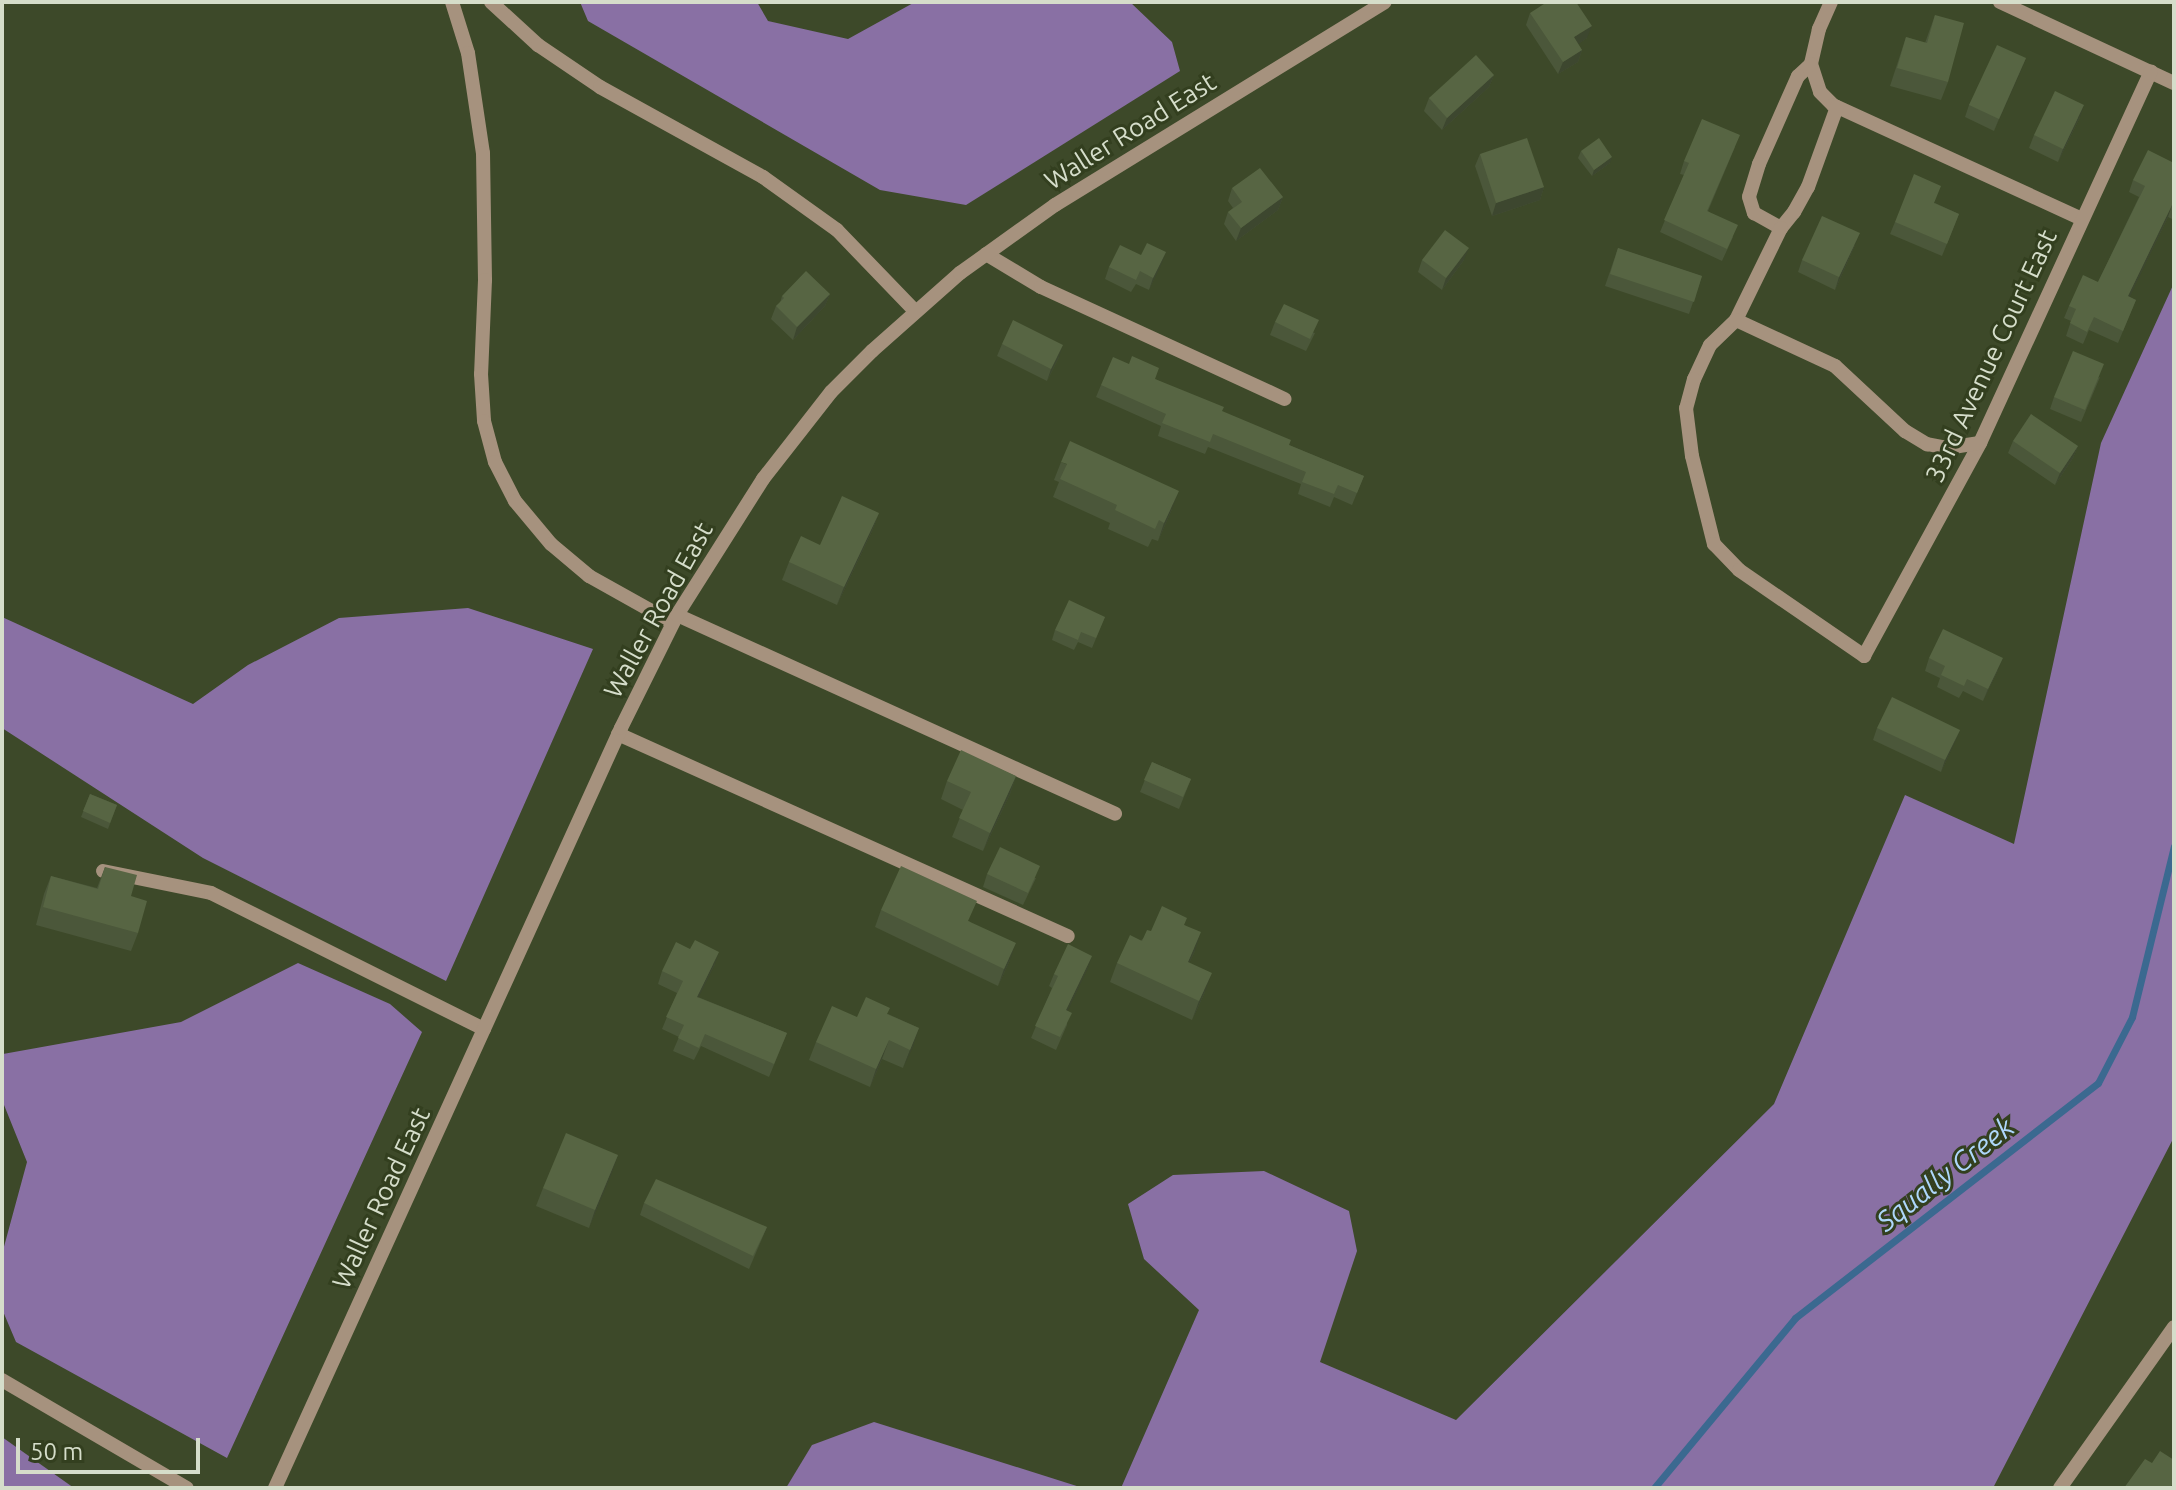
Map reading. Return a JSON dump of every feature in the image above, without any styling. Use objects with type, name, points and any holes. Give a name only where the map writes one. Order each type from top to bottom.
[{"type":"street","points":[[452,2],[468,53],[483,153],[485,280],[481,374],[484,421],[495,462],[515,501],[551,544],[589,576],[675,619],[1115,814]]},
{"type":"street","points":[[491,2],[538,45],[600,87],[763,177],[837,230],[915,311]]},
{"type":"street","name":"Waller Road East","points":[[275,1488],[618,734],[675,619],[763,479],[831,392],[915,311],[986,254],[1055,205],[1385,2]]},
{"type":"street","points":[[1831,2],[1819,29],[1812,72],[1820,92],[1837,107],[2082,219]]},
{"type":"street","points":[[2000,2],[2174,83]]},
{"type":"street","points":[[1781,228],[1754,213],[1749,197],[1776,122],[1798,76],[1812,72]]},
{"type":"street","name":"33rd Avenue Court East","points":[[1736,320],[1710,345],[1694,379],[1686,408],[1692,456],[1714,544],[1739,570],[1864,656],[1980,443],[2151,72]]},
{"type":"street","points":[[1837,107],[1808,187],[1781,228],[1736,320],[1835,366],[1905,431],[1927,444],[1947,448],[1980,443]]},
{"type":"street","points":[[986,254],[1041,287],[1285,399]]},
{"type":"street","points":[[618,734],[1068,936]]},
{"type":"street","points":[[103,871],[211,893],[484,1029]]},
{"type":"street","points":[[2060,1488],[2174,1327]]},
{"type":"street","points":[[2,1380],[187,1488]]},
{"type":"shaded area","points":[[580,2],[757,2],[768,21],[848,39],[915,2],[1130,2],[1172,42],[1180,71],[966,205],[880,190],[588,21]]},
{"type":"shaded area","points":[[2174,283],[2174,1137],[1993,1488],[1121,1488],[1199,1310],[1144,1259],[1128,1204],[1173,1175],[1264,1171],[1349,1211],[1357,1251],[1320,1362],[1456,1420],[1774,1104],[1905,795],[2014,844],[2101,443]]},
{"type":"shaded area","points":[[468,608],[593,649],[446,981],[203,858],[2,728],[2,617],[193,704],[248,665],[339,618]]},
{"type":"shaded area","points":[[298,963],[390,1004],[422,1032],[227,1458],[16,1342],[2,1309],[2,1254],[27,1162],[2,1100],[2,1058],[3,1054],[181,1022]]},
{"type":"shaded area","points":[[874,1422],[1083,1488],[786,1488],[812,1445]]},
{"type":"shaded area","points":[[2,1437],[74,1488],[2,1488]]},
{"type":"building","points":[[1547,2],[1576,2],[1592,26],[1574,37],[1582,50],[1563,62],[1530,13]]},
{"type":"building","points":[[1935,15],[1964,23],[1948,82],[1897,68],[1906,37],[1927,43]]},
{"type":"building","points":[[1997,45],[2026,58],[1999,119],[1969,105]]},
{"type":"building","points":[[1476,55],[1494,75],[1447,118],[1429,98]]},
{"type":"building","points":[[2055,91],[2084,105],[2063,149],[2034,135]]},
{"type":"building","points":[[1702,119],[1740,135],[1707,211],[1738,225],[1727,249],[1664,220],[1689,163],[1684,161]]},
{"type":"building","points":[[1527,138],[1544,187],[1496,203],[1480,154]]},
{"type":"building","points":[[1599,138],[1612,157],[1594,170],[1581,151]]},
{"type":"building","points":[[2148,150],[2174,163],[2174,206],[2128,296],[2136,300],[2123,331],[2094,317],[2087,332],[2070,323],[2076,309],[2069,306],[2083,275],[2098,282],[2145,186],[2133,180]]},
{"type":"building","points":[[1260,168],[1283,197],[1241,228],[1228,212],[1242,202],[1232,188]]},
{"type":"building","points":[[1914,174],[1941,186],[1934,203],[1959,214],[1947,244],[1895,222]]},
{"type":"building","points":[[1822,216],[1860,233],[1839,277],[1802,260]]},
{"type":"building","points":[[1445,230],[1469,248],[1446,278],[1422,260]]},
{"type":"building","points":[[1147,243],[1166,252],[1153,278],[1140,271],[1136,280],[1109,267],[1120,245],[1141,255]]},
{"type":"building","points":[[1618,248],[1702,276],[1694,302],[1610,274]]},
{"type":"building","points":[[806,271],[830,294],[797,327],[776,306]]},
{"type":"building","points":[[1284,304],[1319,320],[1310,339],[1275,322]]},
{"type":"building","points":[[1013,320],[1063,345],[1051,369],[1002,344]]},
{"type":"building","points":[[2073,351],[2104,364],[2085,410],[2054,397]]},
{"type":"building","points":[[1132,356],[1159,368],[1155,379],[1224,407],[1222,411],[1291,440],[1289,445],[1364,476],[1357,493],[1338,485],[1334,494],[1302,482],[1306,472],[1213,434],[1210,442],[1162,423],[1166,414],[1101,385],[1113,357],[1129,364]]},
{"type":"building","points":[[2031,414],[2078,446],[2060,473],[2013,441]]},
{"type":"building","points":[[1070,441],[1179,491],[1164,523],[1159,520],[1155,529],[1115,510],[1117,505],[1060,479],[1067,464],[1061,462]]},
{"type":"building","points":[[842,496],[879,513],[844,587],[789,562],[801,536],[820,545]]},
{"type":"building","points":[[1069,600],[1105,617],[1096,638],[1081,632],[1078,640],[1055,630]]},
{"type":"building","points":[[1943,629],[2003,658],[1988,689],[1967,679],[1964,686],[1941,675],[1945,666],[1929,658]]},
{"type":"building","points":[[1892,697],[1960,730],[1945,760],[1877,728]]},
{"type":"building","points":[[961,750],[1016,776],[990,833],[959,818],[971,792],[947,781]]},
{"type":"building","points":[[1152,762],[1191,779],[1183,797],[1144,780]]},
{"type":"building","points":[[90,794],[117,805],[110,823],[83,811]]},
{"type":"building","points":[[1000,847],[1040,866],[1028,893],[987,874]]},
{"type":"building","points":[[901,866],[977,901],[968,921],[1016,943],[1004,969],[881,910]]},
{"type":"building","points":[[105,867],[137,875],[131,896],[147,901],[138,933],[43,907],[51,876],[98,889]]},
{"type":"building","points":[[1162,906],[1187,918],[1184,925],[1201,932],[1188,962],[1212,973],[1199,1001],[1117,963],[1130,935],[1142,941],[1147,930],[1151,931]]},
{"type":"building","points":[[695,940],[719,952],[697,997],[787,1033],[774,1064],[705,1034],[699,1048],[678,1038],[684,1025],[666,1017],[683,981],[662,971],[676,942],[690,949]]},
{"type":"building","points":[[1068,944],[1092,956],[1066,1010],[1072,1013],[1060,1037],[1035,1026],[1058,976],[1054,974]]},
{"type":"building","points":[[866,997],[890,1008],[887,1014],[919,1028],[910,1050],[889,1040],[876,1069],[816,1042],[832,1006],[857,1017]]},
{"type":"building","points":[[566,1133],[618,1155],[595,1210],[543,1188]]},
{"type":"building","points":[[656,1179],[767,1227],[753,1256],[644,1203]]},
{"type":"building","points":[[2160,1451],[2174,1460],[2174,1482],[2170,1488],[2124,1488],[2145,1459],[2152,1463]]},
{"type":"waterway","name":"Squally Creek","points":[[1654,1488],[1795,1318],[2098,1083],[2132,1017],[2174,846]]}]
